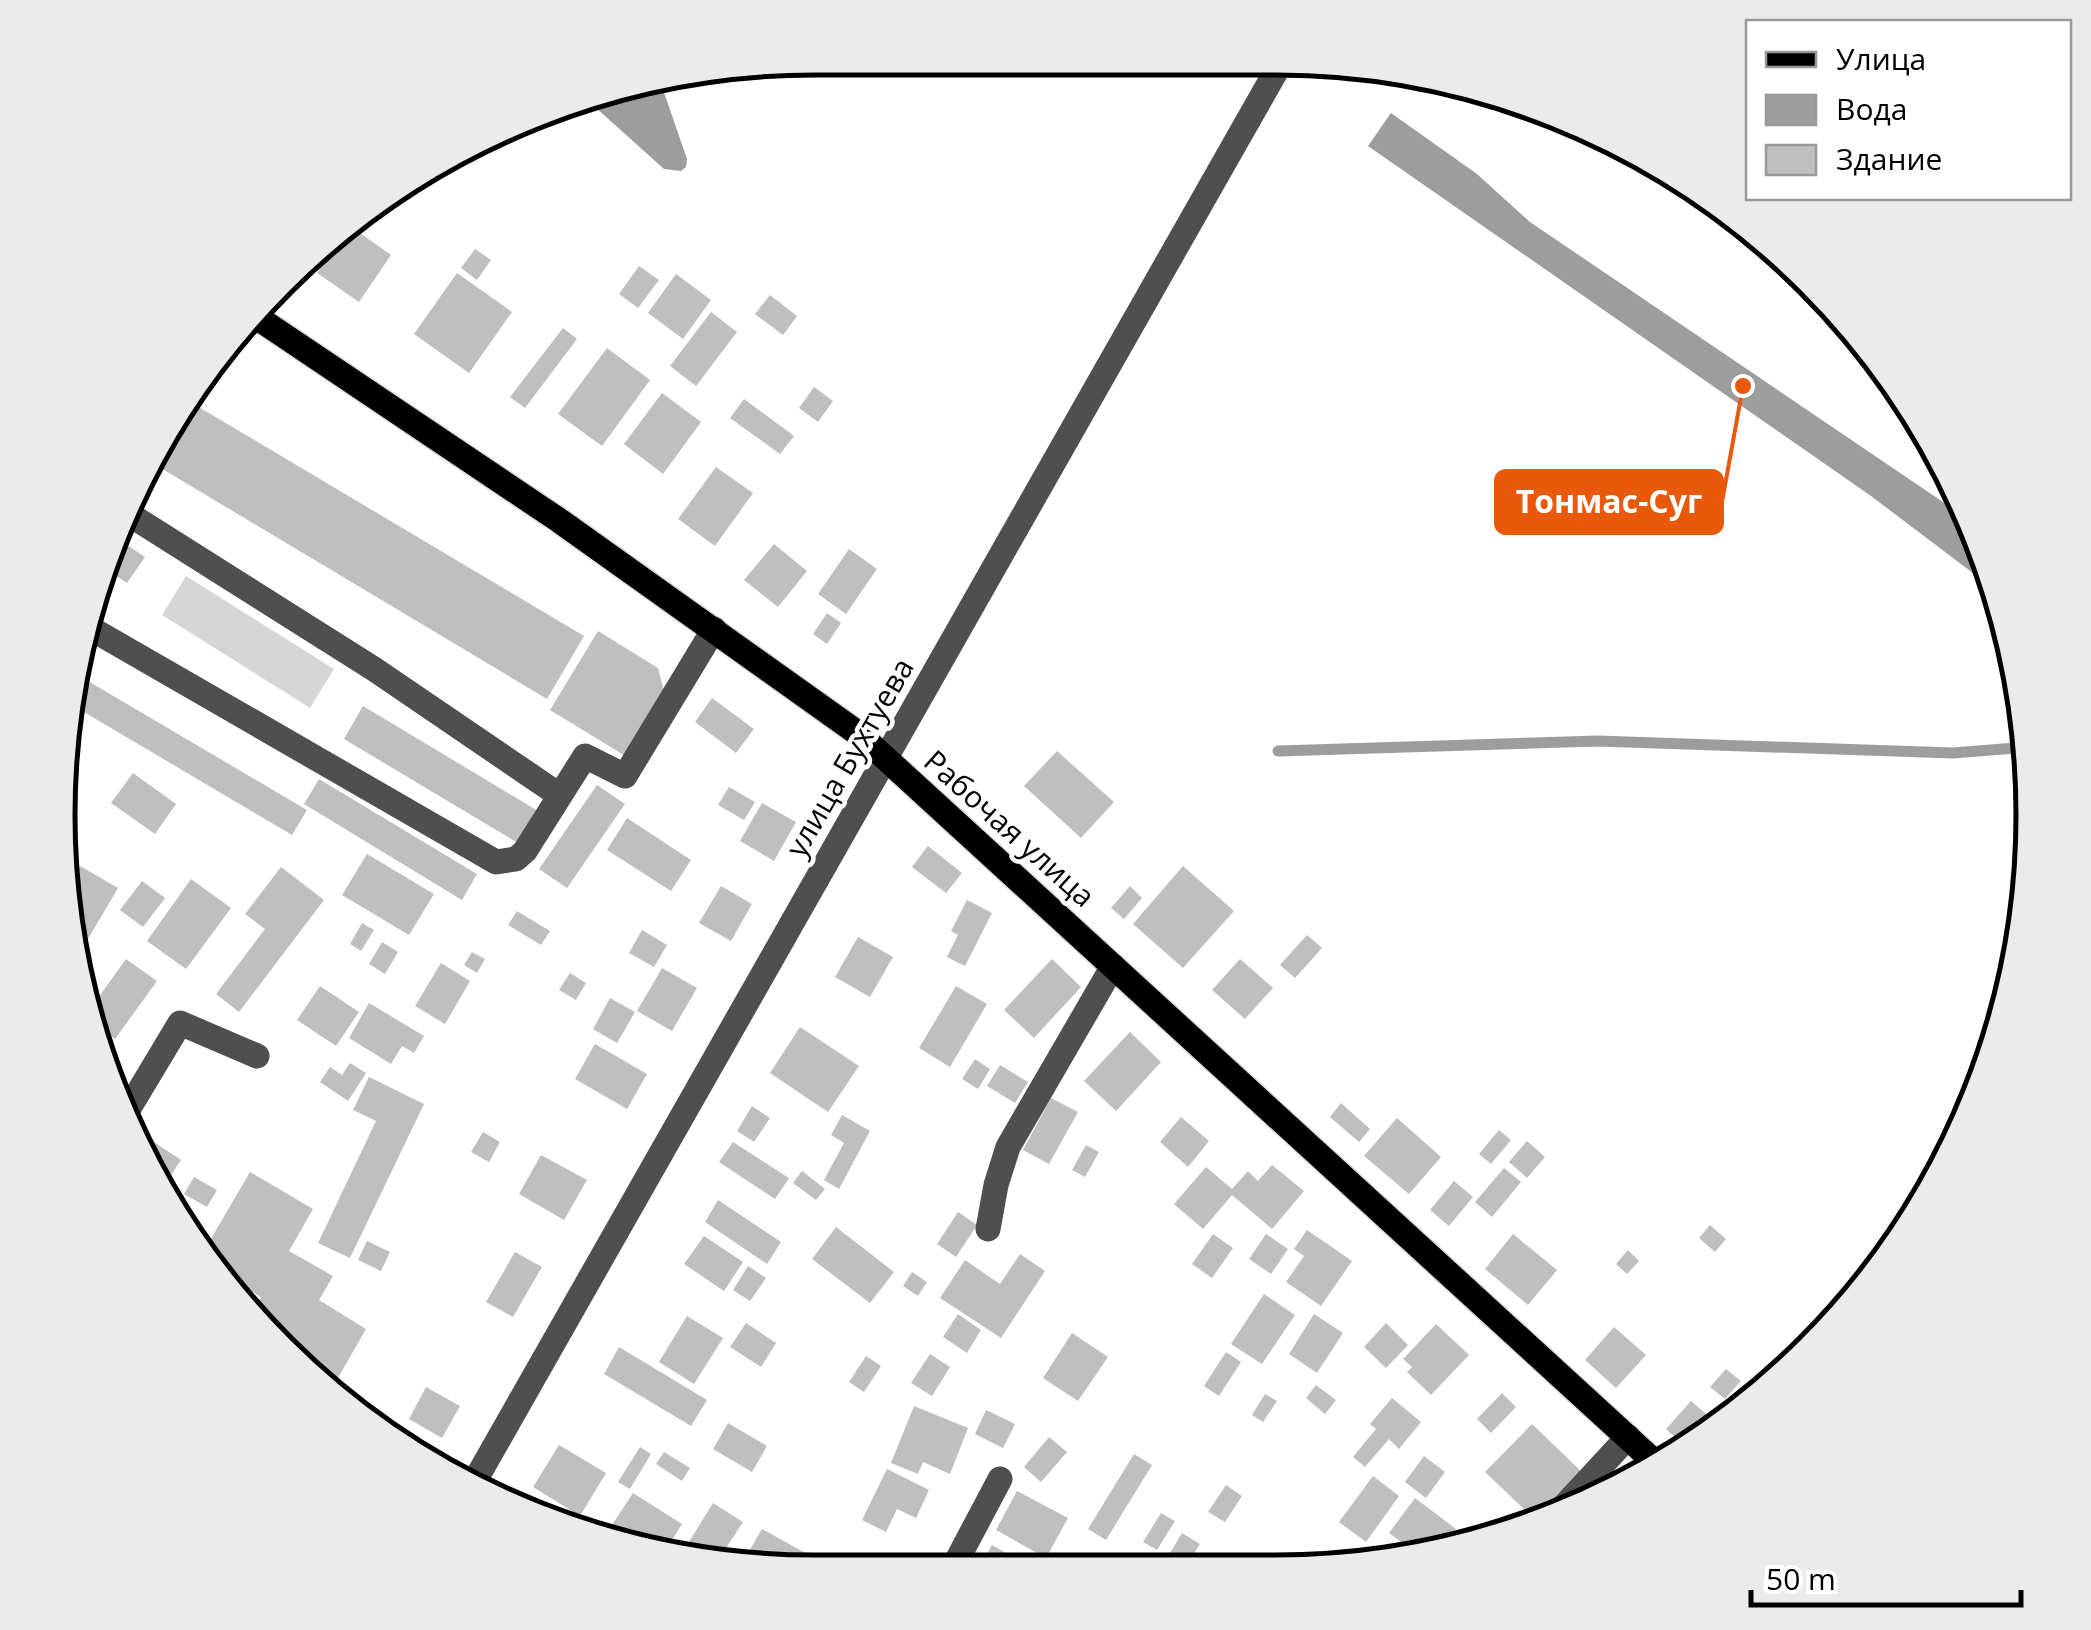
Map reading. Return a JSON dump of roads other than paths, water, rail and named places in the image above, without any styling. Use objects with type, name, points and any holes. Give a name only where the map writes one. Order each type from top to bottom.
[{"type":"main road","name":"Рабочая улица","points":[[264,322],[560,521],[859,734],[1647,1455]]},
{"type":"street","name":"улица Бухтуева","points":[[479,1474],[1274,75]]},
{"type":"street","points":[[136,520],[374,669],[559,794]]},
{"type":"street","points":[[98,633],[496,862],[516,859],[525,851],[585,756],[625,776],[714,630]]},
{"type":"street","points":[[988,1229],[1008,1147],[1112,966]]},
{"type":"street","points":[[133,1102],[180,1022],[257,1056]]},
{"type":"street","points":[[1580,1490],[1628,1438]]},
{"type":"street","points":[[960,1555],[1000,1479]]},
{"type":"water","points":[[663,91],[687,159],[681,171],[664,169],[596,108]]},
{"type":"water","points":[[1391,113],[1477,174],[1530,222],[1948,505],[1977,576],[1871,496],[1368,146]]},
{"type":"waterway","points":[[1278,751],[1598,741],[1953,753],[2012,748]]},
{"type":"place","name":"Тонмас-Суг","points":[[1743,386]]}]
